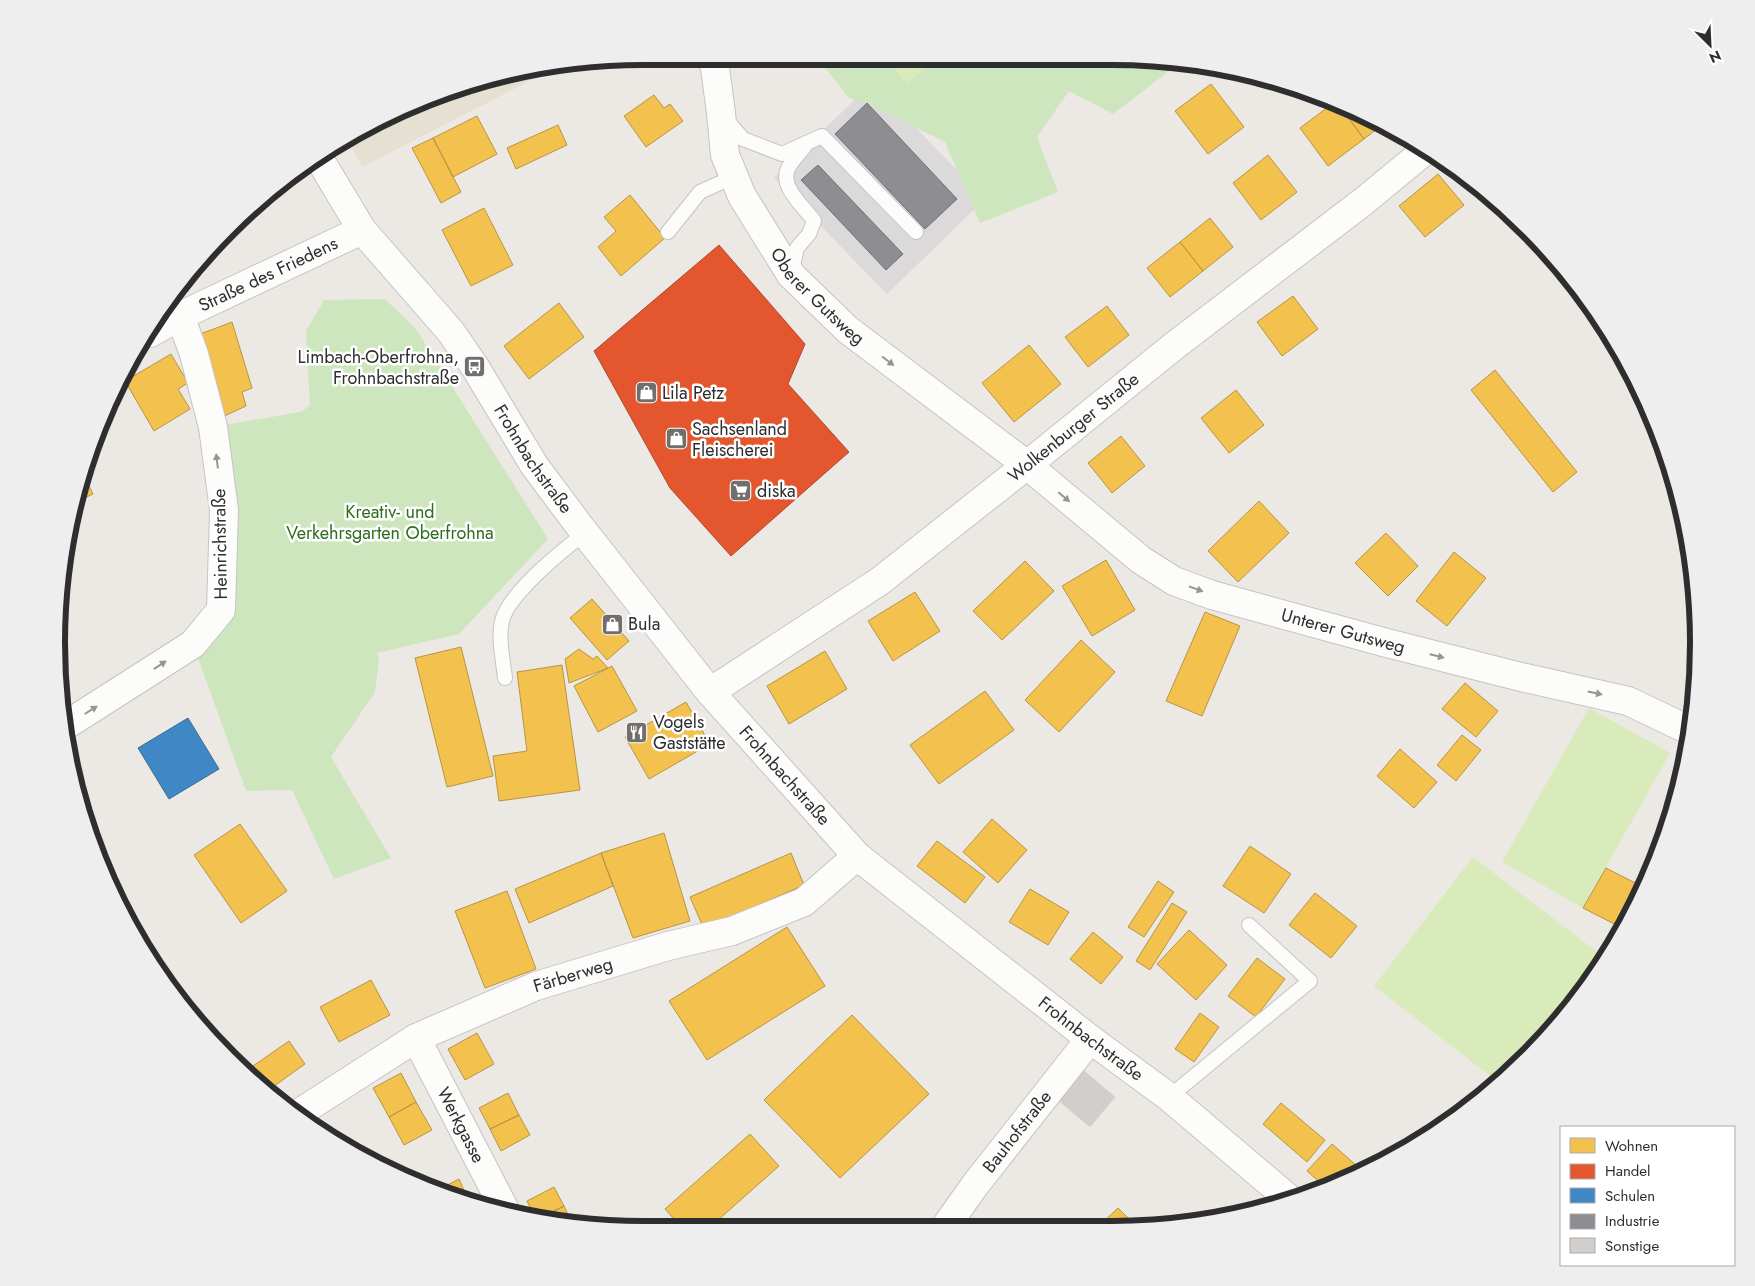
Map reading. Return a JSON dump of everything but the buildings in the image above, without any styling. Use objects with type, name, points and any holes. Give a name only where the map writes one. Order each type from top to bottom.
[{"type":"street","name":"Oberer Gutsweg","points":[[714,65],[725,155],[742,196],[791,275],[848,330],[1027,466]]},
{"type":"street","name":"Wolkenburger Straße","points":[[710,692],[880,581],[1027,466],[1174,346],[1364,201],[1421,154]]},
{"type":"street","name":"Frohnbachstraße","points":[[321,162],[362,230],[451,332],[475,367],[534,465],[585,532],[710,692],[857,856],[1090,1039],[1169,1097],[1284,1194]]},
{"type":"street","name":"Straße des Friedens","points":[[158,329],[180,316],[362,230]]},
{"type":"street","name":"Heinrichstraße","points":[[71,722],[192,644],[221,610],[224,510],[213,428],[194,354],[180,316]]},
{"type":"street","name":"Unterer Gutsweg","points":[[1027,466],[1141,560],[1174,581],[1212,595],[1383,642],[1521,677],[1628,701],[1684,727]]},
{"type":"street","name":"Färberweg","points":[[303,1111],[416,1038],[536,986],[668,946],[732,931],[804,902],[857,856]]},
{"type":"street","name":"Werkgasse","points":[[416,1038],[501,1203]]},
{"type":"street","name":"Bauhofstraße","points":[[950,1221],[975,1185],[1090,1039]]},
{"type":"lane","points":[[721,113],[743,139],[782,154],[822,136],[916,232]]},
{"type":"lane","points":[[791,275],[797,248],[810,234],[814,221],[792,194],[786,180],[789,166],[800,154],[807,142]]},
{"type":"lane","points":[[668,232],[700,192],[734,178]]},
{"type":"lane","points":[[505,678],[501,629],[502,618],[544,566],[585,532]]},
{"type":"lane","points":[[1169,1097],[1310,981],[1249,925]]},
{"type":"shaded area","points":[[543,74],[362,167],[350,145],[387,125],[457,96],[493,85]]},
{"type":"shaded area","points":[[872,83],[985,199],[887,294],[774,178]]},
{"type":"green space","points":[[823,65],[892,65],[907,83],[927,65],[1112,65],[1173,68],[1113,114],[1069,91],[1037,137],[1058,192],[980,223],[945,142],[867,103],[849,98]]},
{"type":"green space","points":[[892,65],[927,65],[907,83]]},
{"type":"green space","name":"Kreativ- und Verkehrsgarten Oberfrohna","points":[[385,299],[416,329],[548,539],[459,634],[377,653],[379,659],[375,692],[331,757],[391,858],[334,879],[292,790],[246,791],[193,644],[221,610],[213,427],[300,412],[310,406],[306,331],[324,300]]},
{"type":"green space","points":[[1589,708],[1670,753],[1583,908],[1502,862]]},
{"type":"green space","points":[[1473,857],[1599,954],[1571,995],[1547,1024],[1493,1078],[1374,986]]},
{"type":"place","name":"Limbach-Oberfrohna, Frohnbachstraße","points":[[475,367]]},
{"type":"place","name":"Lila Petz","points":[[646,393]]},
{"type":"place","name":"Sachsenland Fleischerei","points":[[676,439]]},
{"type":"place","name":"diska","points":[[741,491]]},
{"type":"place","name":"Bula","points":[[612,624]]},
{"type":"place","name":"Vogels Gaststätte","points":[[637,732]]}]
